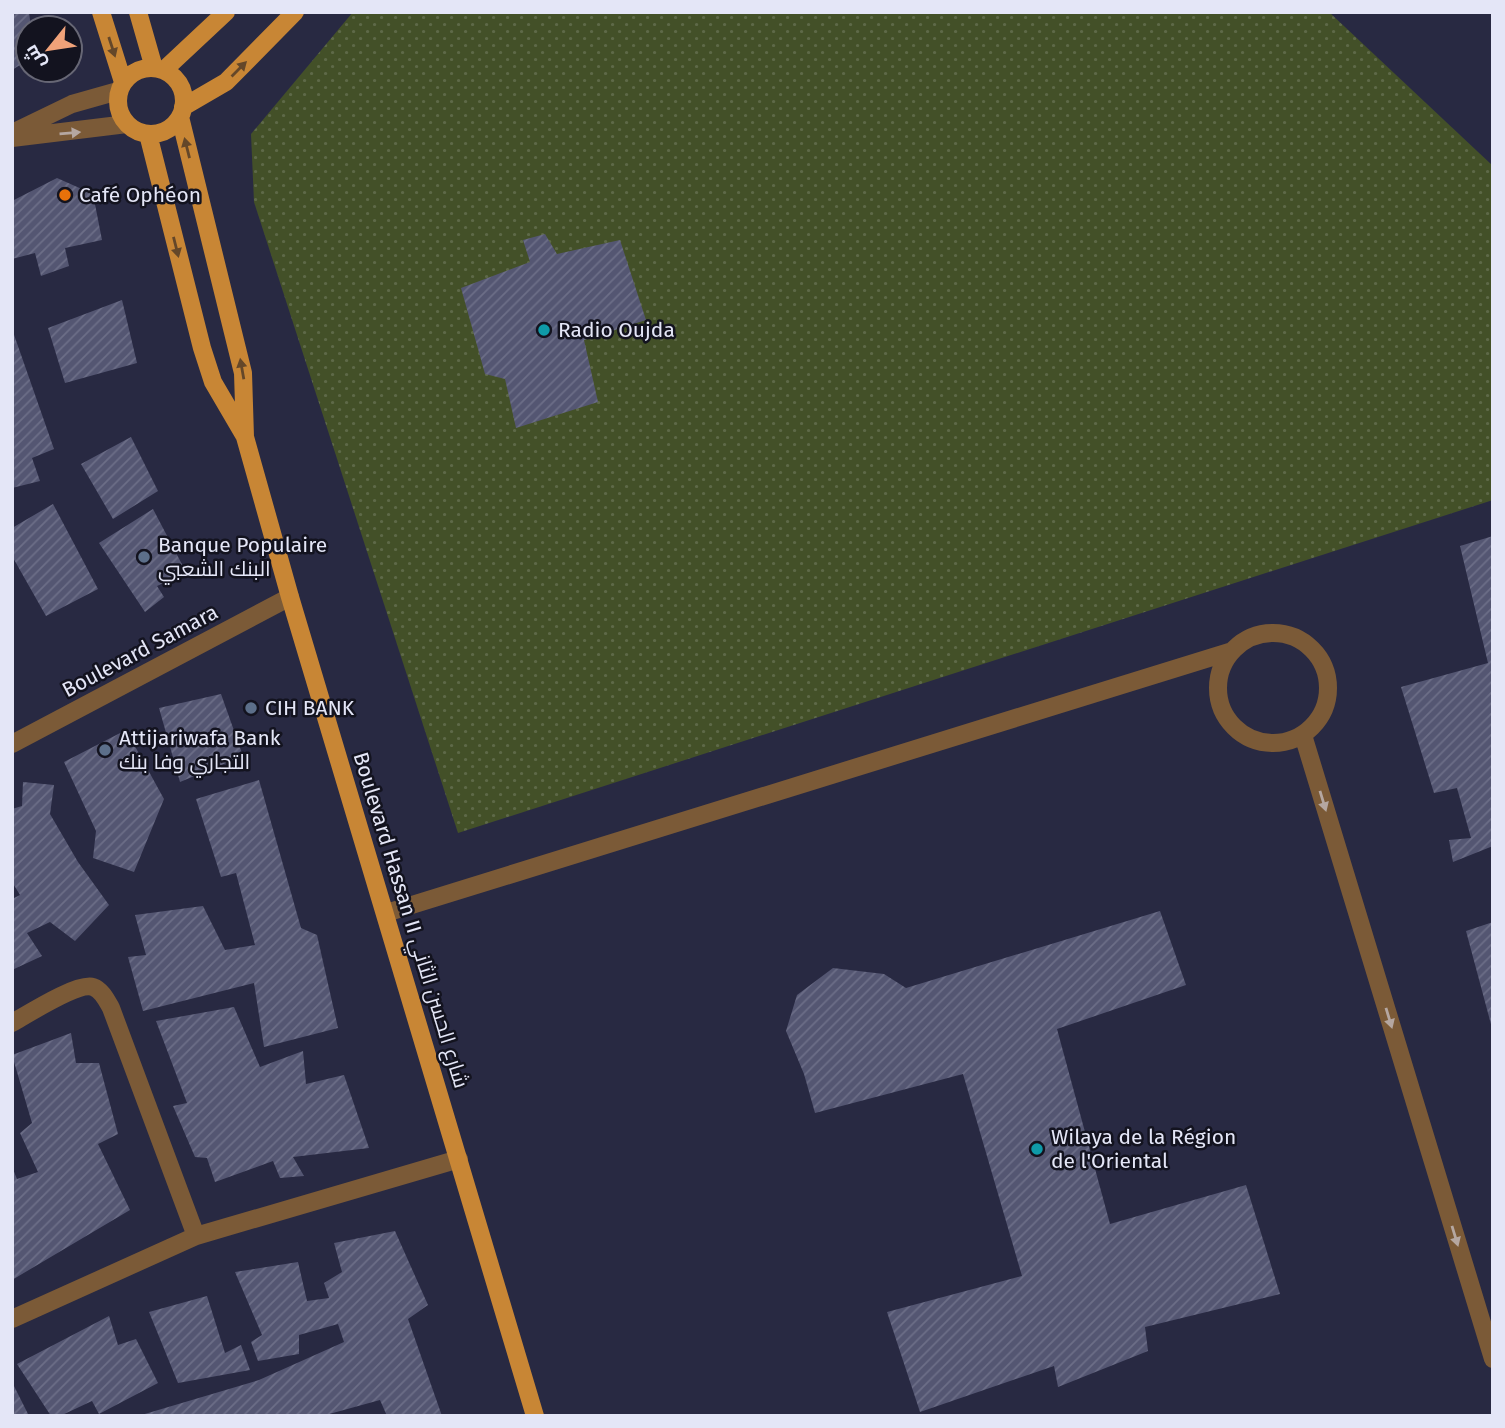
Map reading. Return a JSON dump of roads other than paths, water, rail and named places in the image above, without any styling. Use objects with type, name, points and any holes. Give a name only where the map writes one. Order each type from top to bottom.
[{"type":"main road","points":[[101,12],[121,87],[120,115],[127,124],[148,134],[167,130],[182,112],[226,82],[295,12]]},
{"type":"main road","points":[[138,12],[159,69],[180,85],[182,112]]},
{"type":"main road","points":[[121,87],[137,70],[159,69],[226,12]]},
{"type":"main road","name":"Boulevard Hassan II شارع الحسن الثاني","points":[[182,112],[243,373],[245,437],[290,597],[535,1416]]},
{"type":"main road","name":"Boulevard Hassan II شارع الحسن الثاني","points":[[148,134],[202,348],[213,382],[245,437]]},
{"type":"street","points":[[12,136],[72,104],[121,87]]},
{"type":"street","points":[[12,136],[127,124]]},
{"type":"street","name":"Boulevard Samara","points":[[12,744],[290,597]]},
{"type":"street","points":[[1269,633],[1290,636],[1308,646],[1322,662],[1328,682],[1326,702],[1318,721],[1303,735],[1285,743],[1265,743],[1246,737],[1231,724],[1221,707],[1218,687],[1222,668],[1233,651],[1249,638],[1269,633]]},
{"type":"street","points":[[386,913],[1233,651]]},
{"type":"street","points":[[1303,735],[1493,1359]]},
{"type":"street","points":[[12,1023],[80,987],[93,987],[103,995],[111,1008],[196,1236]]},
{"type":"street","points":[[12,1320],[196,1236],[459,1159]]},
{"type":"place","name":"Café Ophéon","points":[[65,195]]},
{"type":"place","name":"Radio Oujda","points":[[544,330]]},
{"type":"place","name":"Banque Populaire البنك الشعبي","points":[[144,557]]},
{"type":"place","name":"CIH BANK","points":[[251,708]]},
{"type":"place","name":"Attijariwafa Bank التجاري وفا بنك","points":[[105,750]]},
{"type":"place","name":"Wilaya de la Région de l'Oriental","points":[[1037,1149]]}]
